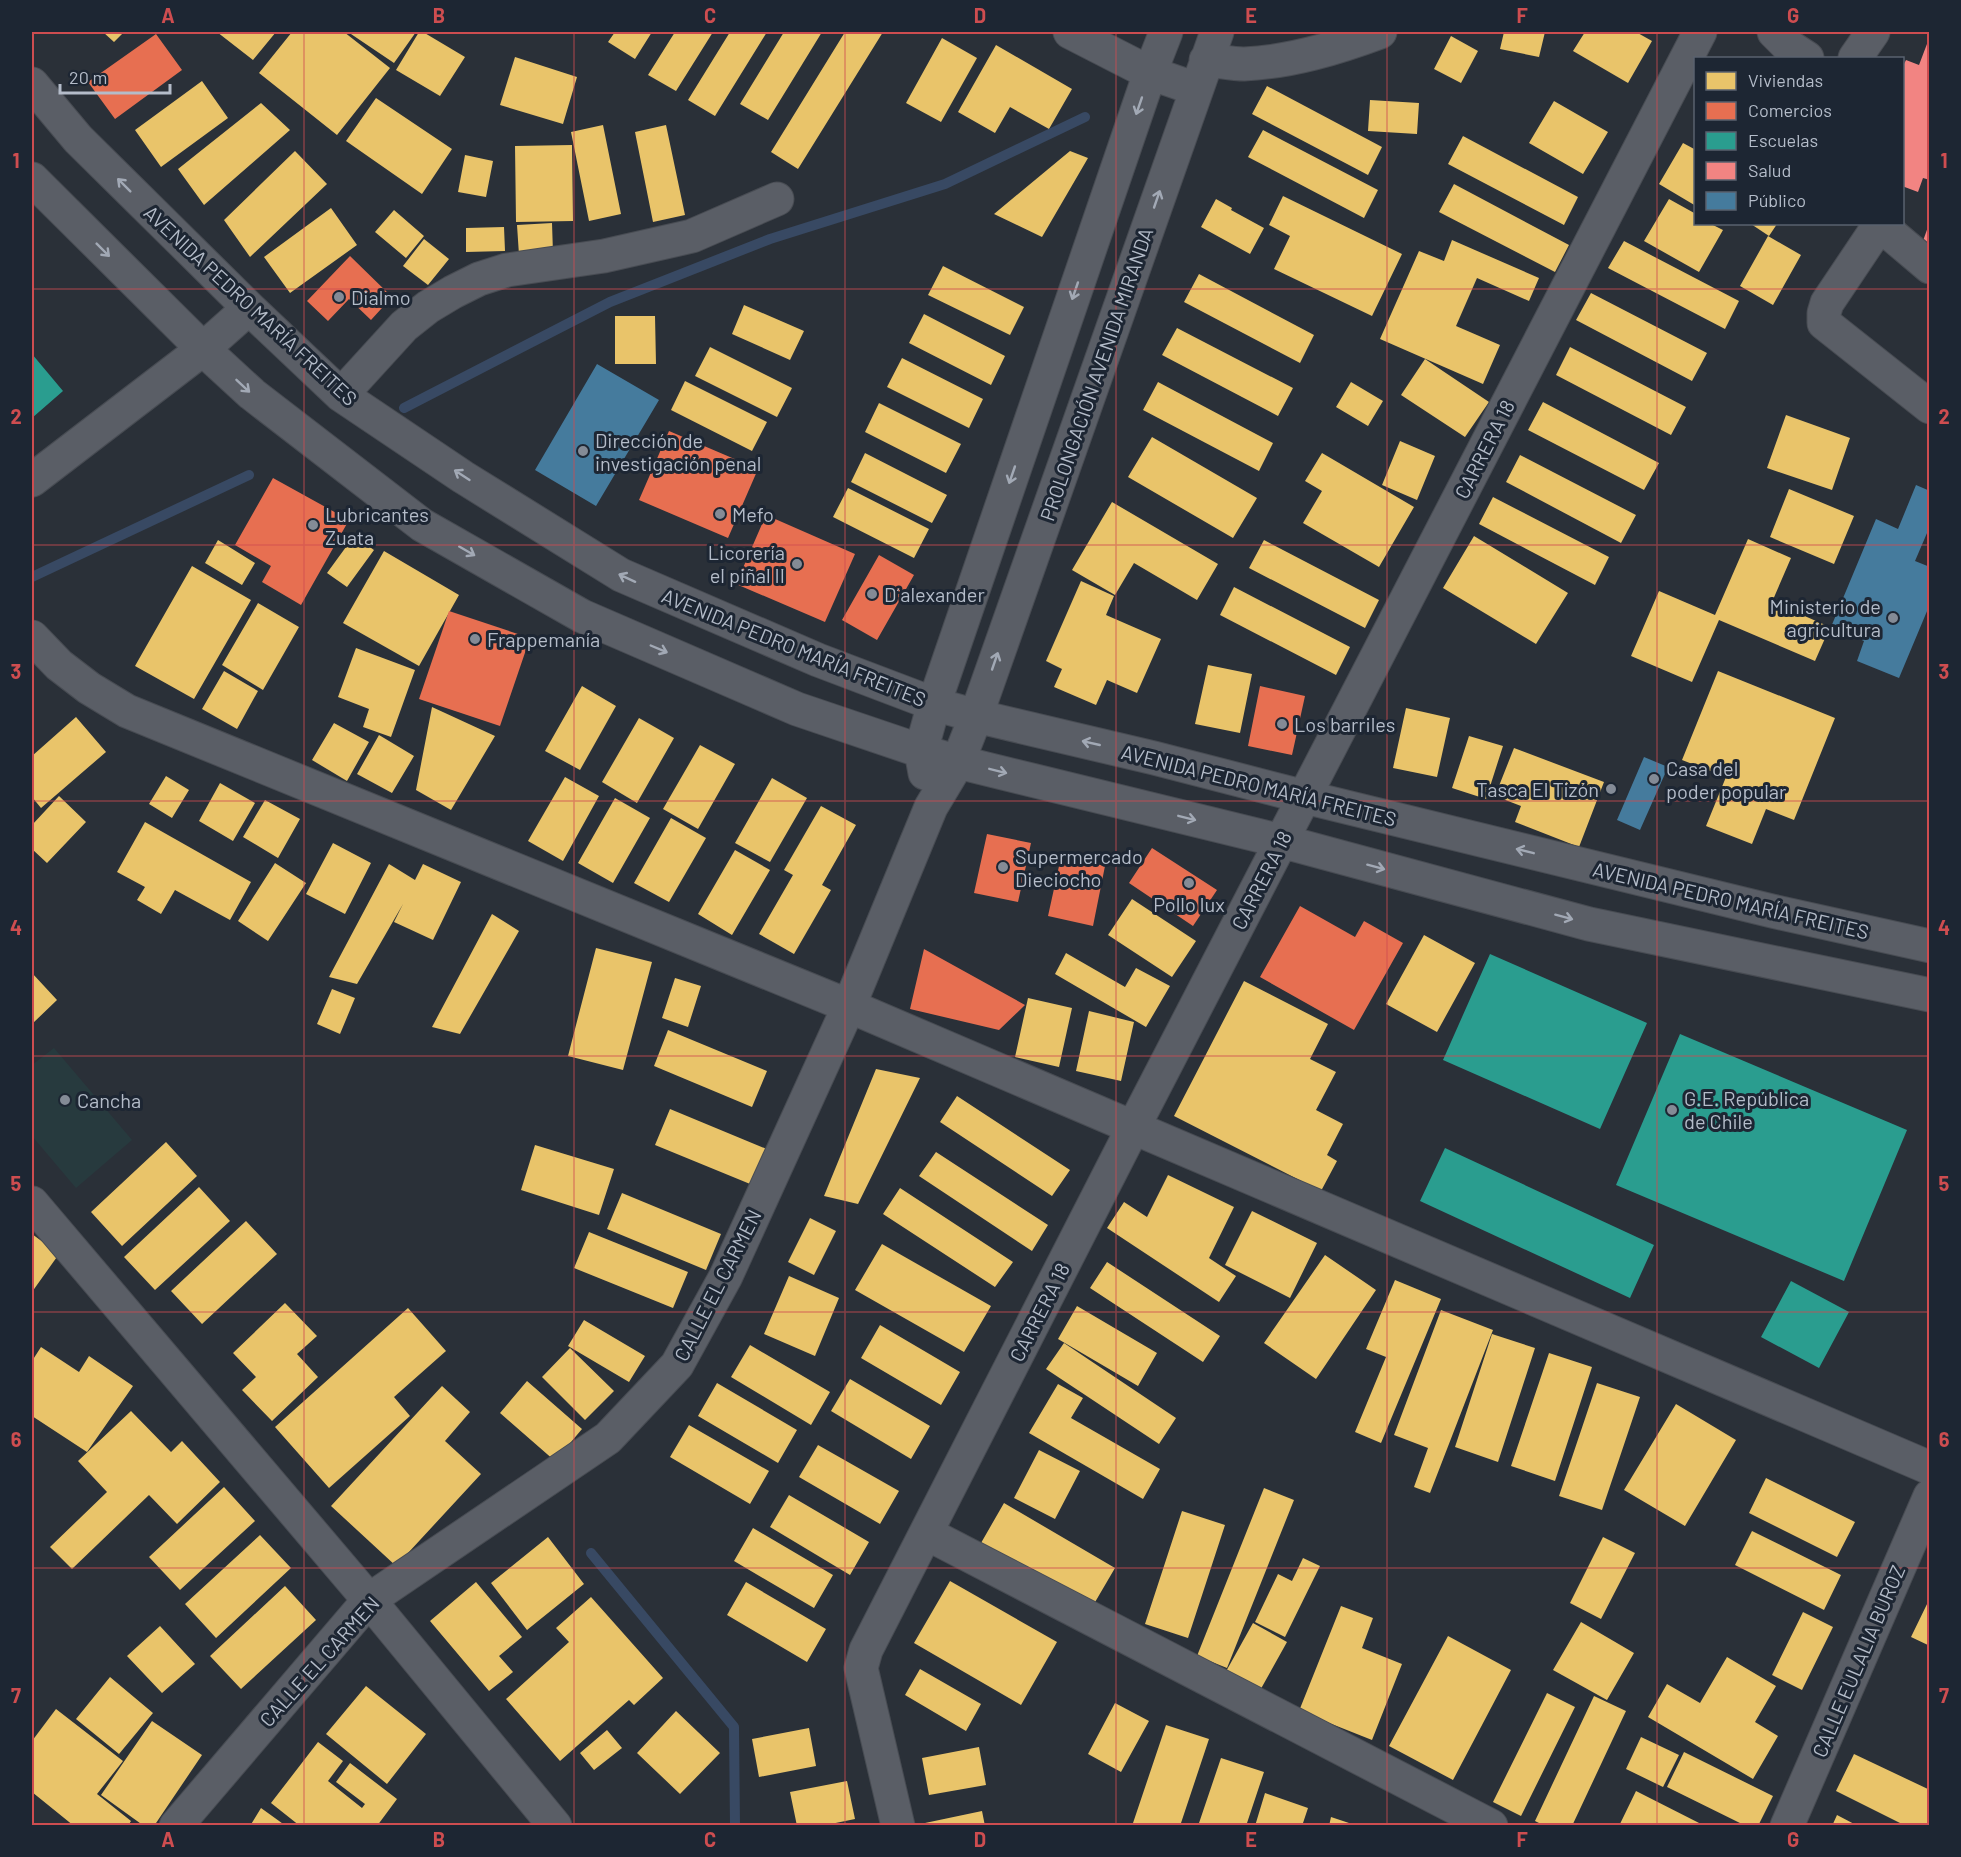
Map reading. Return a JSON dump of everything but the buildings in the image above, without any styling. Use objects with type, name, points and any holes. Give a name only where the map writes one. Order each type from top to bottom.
[{"type":"street","points":[[1070,32],[1150,73],[1206,60],[1243,64],[1278,60],[1314,53],[1380,32]]},
{"type":"street","points":[[931,807],[921,751],[934,704],[1166,32]]},
{"type":"street","points":[[1774,32],[1787,45],[1805,57]]},
{"type":"street","points":[[1856,57],[1873,32]]},
{"type":"street","name":"CARRERA 18","points":[[898,1826],[861,1668],[866,1650],[1281,841],[1694,50]]},
{"type":"street","name":"PROLONGACIÓN AVENIDA MIRANDA","points":[[958,762],[1206,60]]},
{"type":"street","name":"AVENIDA PEDRO MARÍA FREITES","points":[[32,84],[78,139],[249,308],[341,395],[463,477],[621,575],[818,660],[934,704],[976,716],[1761,908],[1929,946]]},
{"type":"street","points":[[32,179],[203,349],[252,394],[422,525],[582,616],[797,709],[958,762],[1281,841],[1589,924],[1929,995]]},
{"type":"street","points":[[341,395],[404,326],[453,291],[479,279],[507,270],[604,256],[692,236],[777,199]]},
{"type":"street","points":[[1879,225],[1827,303],[1824,323],[1929,407]]},
{"type":"street","points":[[1881,225],[1929,267]]},
{"type":"street","points":[[32,480],[203,349],[249,308]]},
{"type":"street","points":[[32,637],[58,665],[89,688],[127,711],[849,1006],[1929,1468]]},
{"type":"street","name":"CALLE EL CARMEN","points":[[176,1826],[369,1600],[608,1438],[677,1365],[726,1276],[849,1006],[931,807],[958,762]]},
{"type":"street","points":[[32,1203],[369,1600],[555,1826]]},
{"type":"street","name":"CALLE EULALIA BUROZ","points":[[1787,1826],[1929,1496]]},
{"type":"street","points":[[926,1533],[1491,1826]]},
{"type":"green space","name":"Cancha","points":[[54,1048],[132,1140],[76,1188],[32,1136],[32,1065]]},
{"type":"waterway","points":[[404,408],[610,302],[770,239],[945,184],[1085,117]]},
{"type":"waterway","points":[[32,577],[249,475]]},
{"type":"waterway","points":[[591,1553],[734,1727],[735,1826]]},
{"type":"place","name":"Dialmo","points":[[339,297]]},
{"type":"place","name":"Dirección de investigación penal","points":[[583,451]]},
{"type":"place","name":"Mefo","points":[[720,514]]},
{"type":"place","name":"Lubricantes Zuata","points":[[313,525]]},
{"type":"place","name":"Licorería el piñal II","points":[[797,564]]},
{"type":"place","name":"D´alexander","points":[[872,594]]},
{"type":"place","name":"Ministerio de agricultura","points":[[1893,618]]},
{"type":"place","name":"Frappemanía","points":[[475,639]]},
{"type":"place","name":"Los barriles","points":[[1282,724]]},
{"type":"place","name":"Casa del poder popular","points":[[1654,779]]},
{"type":"place","name":"Tasca El Tizón","points":[[1611,789]]},
{"type":"place","name":"Supermercado Dieciocho","points":[[1003,867]]},
{"type":"place","name":"Pollo lux","points":[[1189,883]]},
{"type":"place","name":"Cancha","points":[[65,1100]]},
{"type":"place","name":"G.E. República de Chile","points":[[1672,1110]]}]
